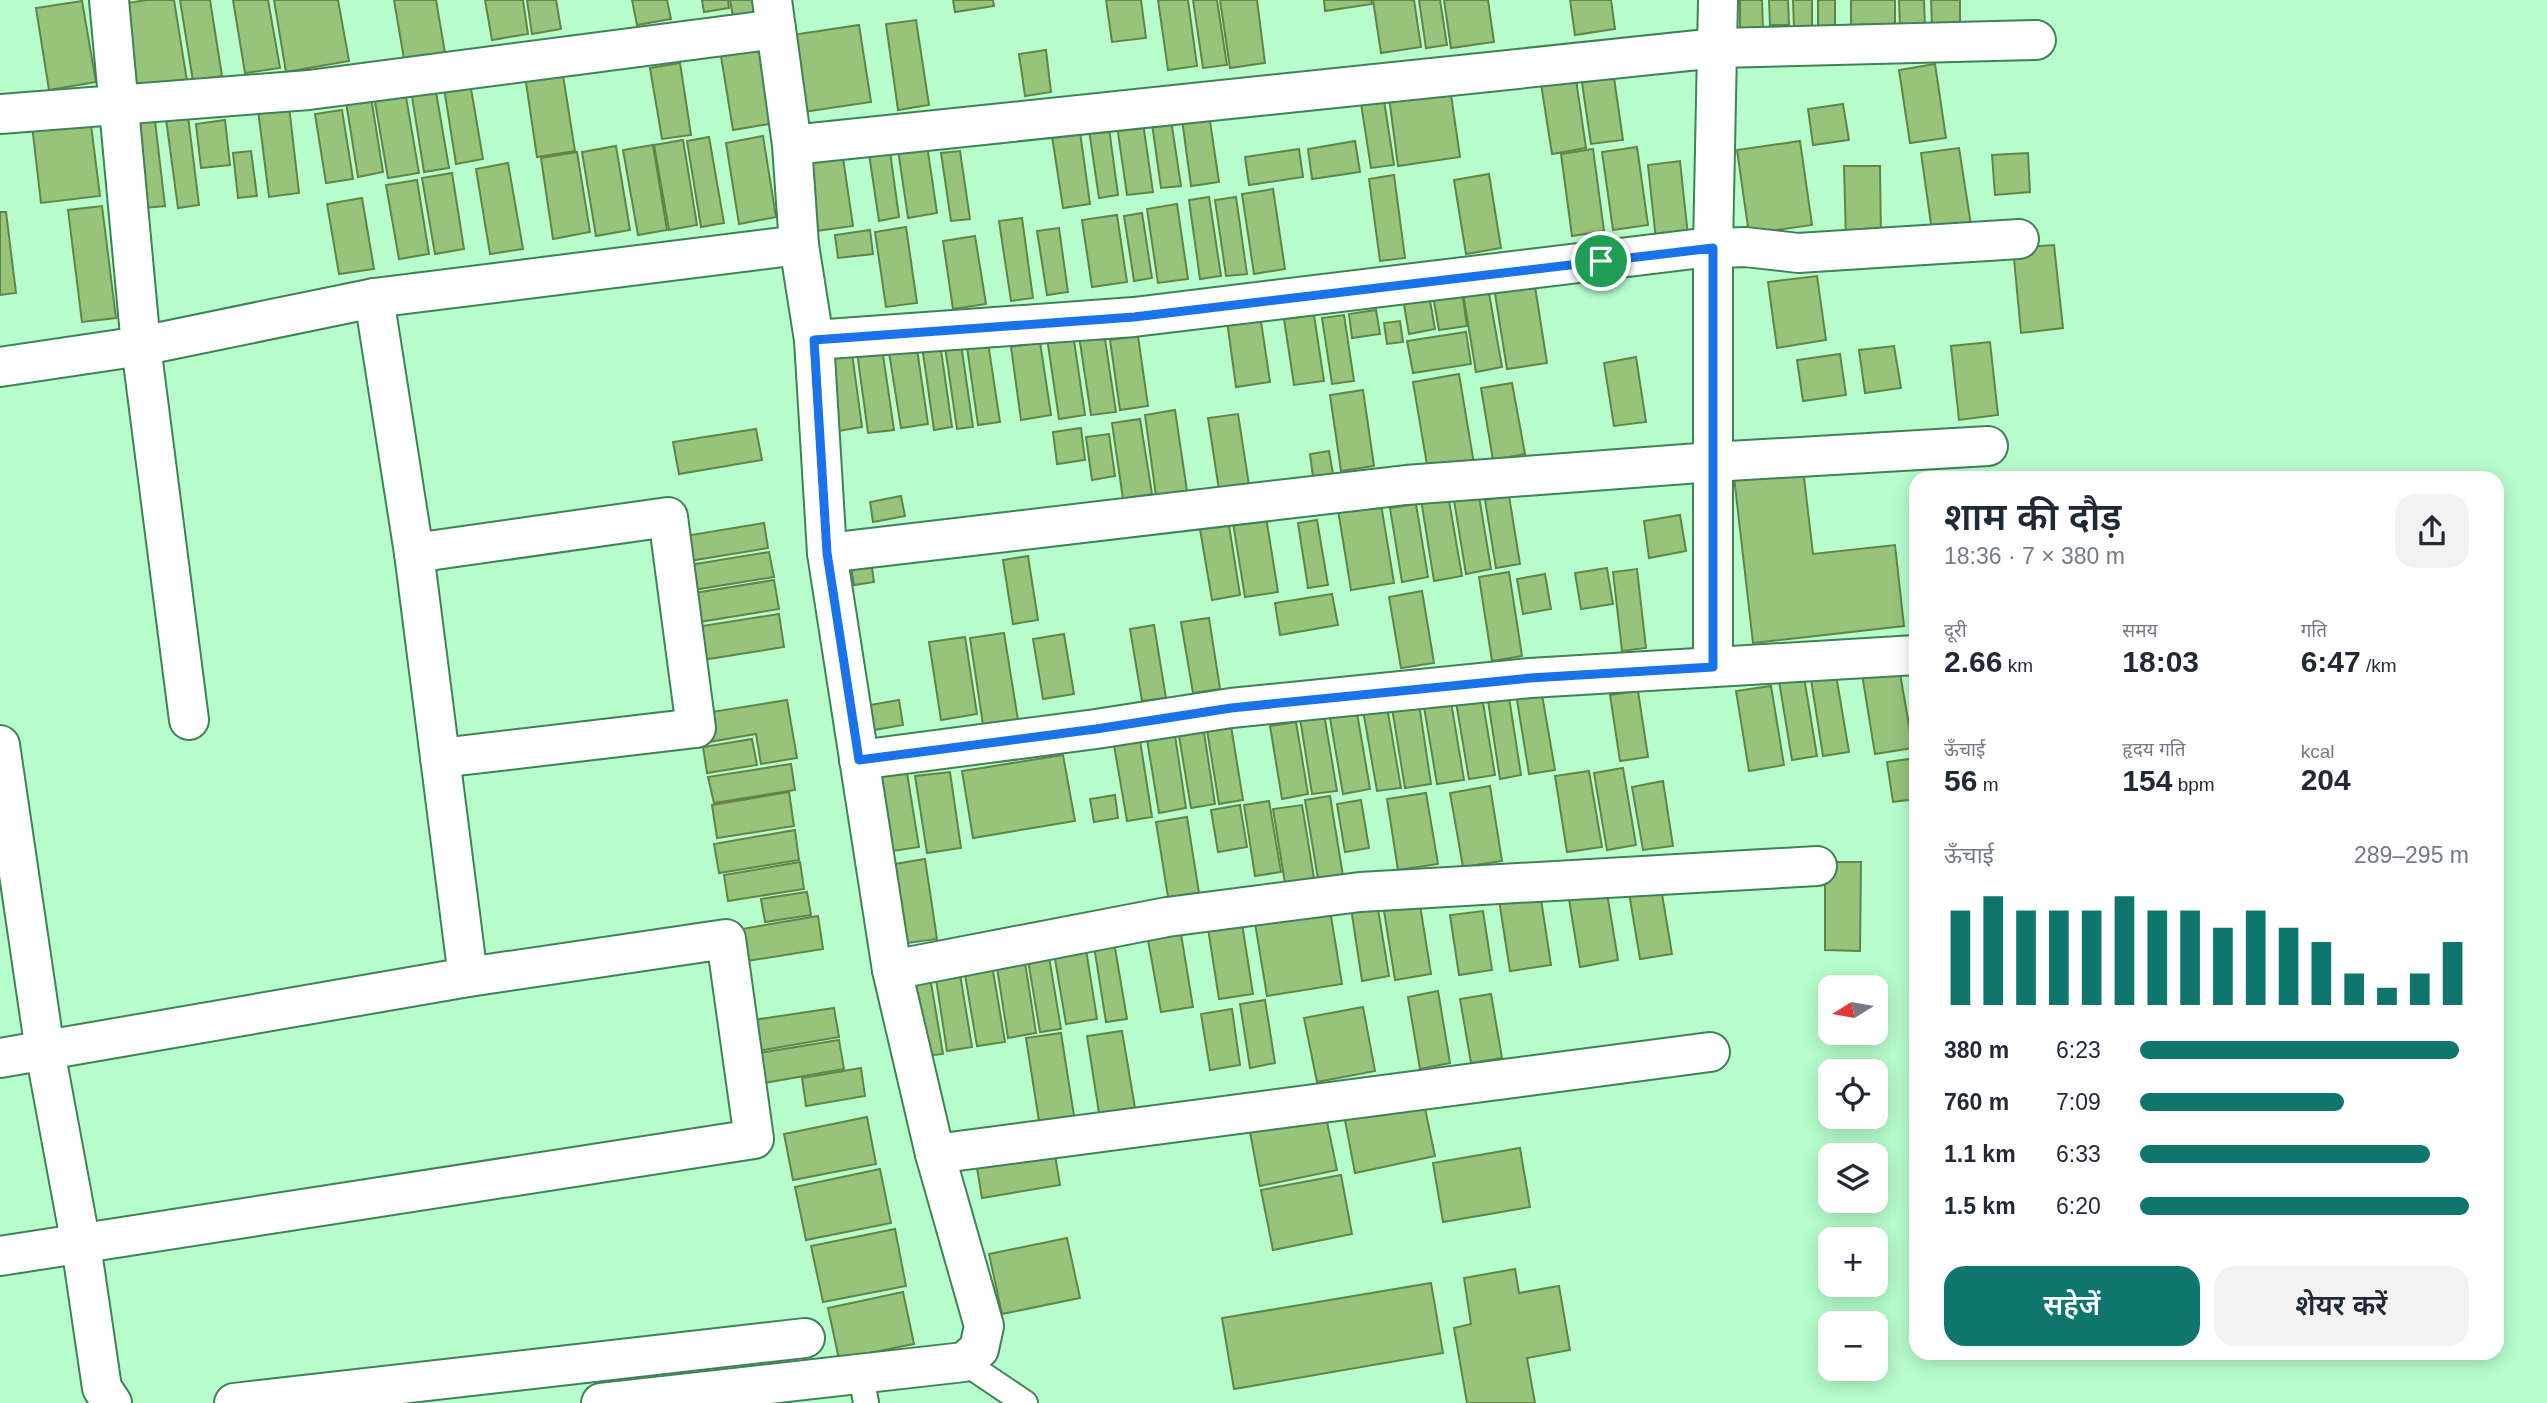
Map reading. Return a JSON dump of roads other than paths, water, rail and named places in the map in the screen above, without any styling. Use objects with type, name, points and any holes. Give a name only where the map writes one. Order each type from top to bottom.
[{"type":"street","points":[[108,0],[141,346],[189,720]]},
{"type":"street","points":[[1713,667],[1713,248],[1718,0]]},
{"type":"street","points":[[0,114],[309,90],[774,15],[792,145],[799,246],[814,340],[827,553],[892,970],[934,1154],[984,1326],[979,1349],[964,1362],[864,1389],[601,1403]]},
{"type":"street","points":[[792,145],[1717,48],[2036,40]]},
{"type":"street","points":[[814,340],[1134,317],[1713,248],[1745,247],[1798,253],[2019,239]]},
{"type":"street","points":[[0,367],[141,346],[374,298],[799,246]]},
{"type":"street","points":[[374,298],[414,553],[468,977]]},
{"type":"street","points":[[827,553],[1406,485],[1712,462],[1988,446]]},
{"type":"street","points":[[414,553],[668,517],[696,728],[440,758]]},
{"type":"street","points":[[859,760],[1096,729],[1231,708],[1530,678],[1909,655]]},
{"type":"street","points":[[0,745],[8,847],[81,1245],[102,1388],[112,1403]]},
{"type":"street","points":[[892,970],[1167,917],[1360,892],[1817,866]]},
{"type":"street","points":[[0,1058],[468,977],[726,939],[754,1139],[0,1256]]},
{"type":"street","points":[[934,1154],[1710,1052]]},
{"type":"street","points":[[234,1403],[805,1338]]},
{"type":"lane","points":[[964,1362],[1025,1403]]}]
